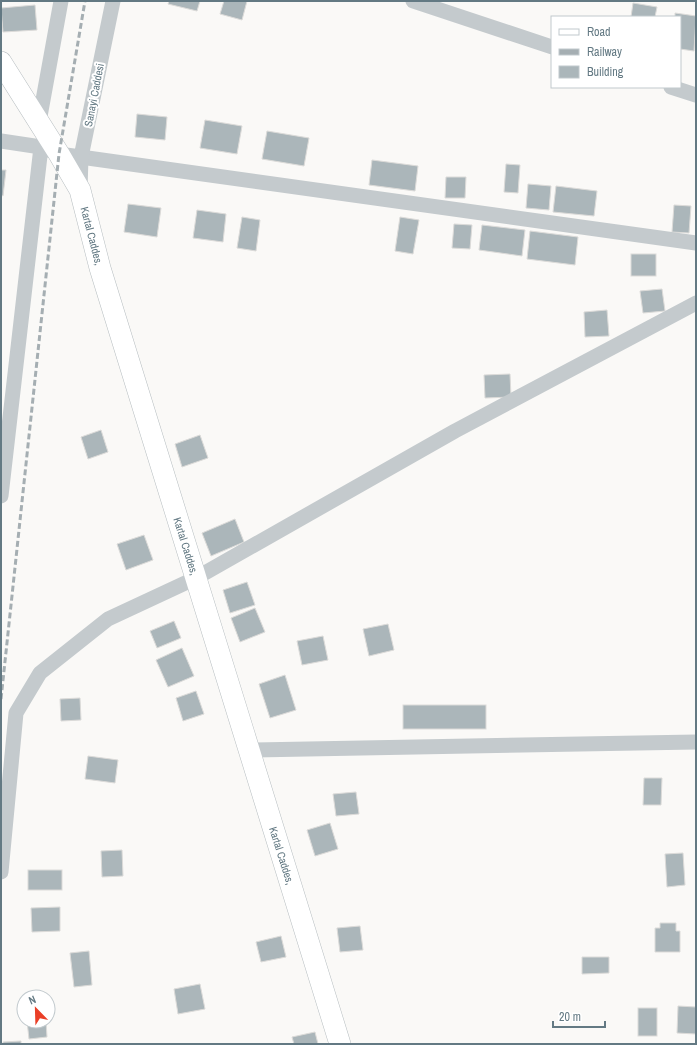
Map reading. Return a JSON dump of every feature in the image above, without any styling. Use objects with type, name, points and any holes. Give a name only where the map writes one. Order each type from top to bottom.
[{"type":"main road","name":"Kartal Caddes,","points":[[1,62],[39,122],[50,151],[80,190],[100,268],[340,1044]]},
{"type":"street","points":[[39,122],[61,1]]},
{"type":"street","name":"Sanayi Caddesi","points":[[80,190],[81,157],[113,1]]},
{"type":"street","points":[[413,1],[551,47]]},
{"type":"street","points":[[674,88],[696,95]]},
{"type":"street","points":[[1,141],[81,157],[696,243]]},
{"type":"street","points":[[1,496],[50,151]]},
{"type":"street","points":[[1,872],[16,713],[40,673],[108,619],[196,578],[455,431],[696,303]]},
{"type":"street","points":[[249,750],[696,742]]},
{"type":"building","points":[[169,1],[200,1],[197,11],[168,4]]},
{"type":"building","points":[[224,1],[247,1],[242,20],[220,14]]},
{"type":"building","points":[[633,3],[657,7],[655,16],[631,16]]},
{"type":"building","points":[[35,5],[37,30],[3,32],[1,8]]},
{"type":"building","points":[[675,13],[696,16],[694,51],[681,49],[681,16],[675,16]]},
{"type":"building","points":[[137,114],[167,117],[165,140],[135,137]]},
{"type":"building","points":[[205,120],[242,126],[237,154],[200,148]]},
{"type":"building","points":[[267,131],[309,138],[304,166],[262,159]]},
{"type":"building","points":[[372,160],[418,166],[415,191],[369,185]]},
{"type":"building","points":[[506,164],[520,165],[518,193],[504,192]]},
{"type":"building","points":[[1,170],[6,170],[3,196],[1,195]]},
{"type":"building","points":[[446,177],[466,177],[465,198],[445,198]]},
{"type":"building","points":[[528,184],[551,186],[549,210],[526,208]]},
{"type":"building","points":[[556,186],[597,191],[594,216],[553,212]]},
{"type":"building","points":[[128,204],[161,208],[157,237],[124,232]]},
{"type":"building","points":[[674,205],[691,206],[689,233],[672,232]]},
{"type":"building","points":[[197,210],[226,214],[223,242],[193,238]]},
{"type":"building","points":[[242,217],[260,220],[256,251],[237,248]]},
{"type":"building","points":[[400,217],[419,220],[413,254],[395,251]]},
{"type":"building","points":[[454,224],[472,225],[470,249],[452,248]]},
{"type":"building","points":[[482,225],[525,230],[522,256],[479,250]]},
{"type":"building","points":[[530,231],[578,237],[575,265],[527,259]]},
{"type":"building","points":[[631,254],[656,254],[656,276],[631,276]]},
{"type":"building","points":[[662,289],[665,311],[643,313],[640,291]]},
{"type":"building","points":[[607,310],[609,336],[585,337],[584,312]]},
{"type":"building","points":[[510,374],[511,397],[485,398],[484,375]]},
{"type":"building","points":[[101,430],[108,452],[88,459],[81,437]]},
{"type":"building","points":[[200,435],[208,458],[182,467],[175,444]]},
{"type":"building","points":[[235,519],[244,542],[211,556],[202,533]]},
{"type":"building","points":[[144,535],[153,560],[126,570],[117,544]]},
{"type":"building","points":[[247,582],[255,605],[230,613],[223,590]]},
{"type":"building","points":[[255,608],[265,632],[240,642],[231,618]]},
{"type":"building","points":[[174,621],[181,638],[157,648],[150,631]]},
{"type":"building","points":[[388,624],[394,650],[369,656],[363,629]]},
{"type":"building","points":[[323,636],[328,660],[302,665],[297,641]]},
{"type":"building","points":[[182,648],[194,676],[168,687],[156,660]]},
{"type":"building","points":[[285,675],[296,710],[270,718],[259,684]]},
{"type":"building","points":[[196,691],[204,714],[183,721],[176,698]]},
{"type":"building","points":[[80,698],[81,720],[61,721],[60,699]]},
{"type":"building","points":[[403,705],[486,705],[486,729],[403,729]]},
{"type":"building","points":[[88,756],[118,760],[115,783],[85,779]]},
{"type":"building","points":[[644,778],[662,778],[661,805],[643,805]]},
{"type":"building","points":[[356,792],[359,814],[336,816],[333,794]]},
{"type":"building","points":[[330,823],[338,849],[315,856],[307,830]]},
{"type":"building","points":[[122,850],[123,876],[102,877],[101,851]]},
{"type":"building","points":[[683,853],[685,885],[667,887],[665,854]]},
{"type":"building","points":[[28,870],[62,870],[62,890],[28,890]]},
{"type":"building","points":[[60,907],[60,931],[32,932],[31,908]]},
{"type":"building","points":[[660,923],[676,923],[676,931],[680,931],[680,952],[655,952],[655,928],[660,928]]},
{"type":"building","points":[[360,926],[363,950],[340,952],[337,928]]},
{"type":"building","points":[[281,936],[286,957],[261,962],[256,942]]},
{"type":"building","points":[[89,951],[92,985],[74,987],[70,953]]},
{"type":"building","points":[[582,957],[609,957],[609,973],[582,974]]},
{"type":"building","points":[[200,984],[205,1009],[178,1014],[174,989]]},
{"type":"building","points":[[678,1006],[696,1007],[696,1034],[677,1033]]},
{"type":"building","points":[[638,1008],[657,1008],[657,1036],[638,1036]]},
{"type":"building","points":[[28,1029],[46,1029],[47,1037],[29,1039]]},
{"type":"building","points":[[315,1032],[318,1044],[294,1044],[292,1037]]},
{"type":"building","points":[[21,1041],[21,1044],[3,1044],[3,1042]]},
{"type":"railway","points":[[1,699],[59,154],[85,1]]}]
